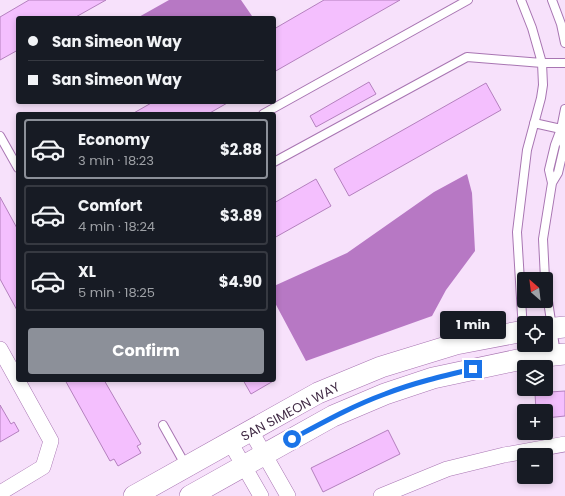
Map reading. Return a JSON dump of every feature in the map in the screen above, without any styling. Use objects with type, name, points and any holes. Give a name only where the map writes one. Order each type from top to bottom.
[{"type":"street","name":"SAN SIMEON WAY","points":[[134,496],[318,393],[381,367],[456,344],[517,342]]},
{"type":"street","name":"SAN SIMEON WAY","points":[[190,496],[333,416],[385,394],[432,378],[517,345]]},
{"type":"street","points":[[0,349],[16,377]]},
{"type":"street","points":[[0,493],[43,467],[52,441],[19,382]]},
{"type":"street","points":[[251,431],[288,496]]},
{"type":"street","points":[[230,442],[260,496]]},
{"type":"street","points":[[389,494],[447,469],[504,455],[565,444]]},
{"type":"lane","points":[[268,112],[468,0]]},
{"type":"lane","points":[[521,0],[532,28],[542,63],[543,85],[527,150],[516,232],[523,316]]},
{"type":"lane","points":[[552,0],[561,24],[565,43]]},
{"type":"lane","points":[[276,161],[468,57],[542,63],[565,63]]},
{"type":"lane","points":[[544,272],[543,239],[552,183],[549,170],[555,145],[561,129],[565,109]]},
{"type":"lane","points":[[534,123],[561,129]]},
{"type":"lane","points":[[0,136],[16,164]]},
{"type":"lane","points":[[550,308],[560,354]]},
{"type":"lane","points":[[163,425],[186,467]]},
{"type":"shaded area","points":[[169,0],[241,0],[252,16],[141,16]]},
{"type":"shaded area","points":[[467,174],[472,193],[475,251],[446,290],[432,316],[306,361],[276,305],[276,285],[347,253],[434,192]]},
{"type":"building","points":[[29,0],[106,0],[78,16],[16,16],[16,51],[0,60],[0,17]]},
{"type":"building","points":[[324,0],[400,0],[276,71],[276,28]]},
{"type":"building","points":[[369,82],[376,94],[316,127],[310,116]]},
{"type":"building","points":[[486,83],[501,110],[349,196],[334,169]]},
{"type":"building","points":[[150,104],[226,104],[212,112],[136,112]]},
{"type":"building","points":[[316,179],[331,206],[276,237],[276,202]]},
{"type":"building","points":[[0,197],[16,226],[16,308],[0,279]]},
{"type":"building","points":[[66,382],[105,382],[141,444],[137,446],[141,453],[118,466],[114,459],[110,461]]},
{"type":"building","points":[[244,382],[272,382],[251,394]]},
{"type":"building","points":[[565,391],[565,416],[553,417],[553,404],[536,404],[535,396],[553,396],[553,392]]},
{"type":"building","points":[[0,405],[11,424],[14,422],[19,431],[0,442]]},
{"type":"building","points":[[388,430],[400,454],[323,492],[311,468]]},
{"type":"route","points":[[292,439],[333,416],[385,394],[432,378],[473,369]]}]
